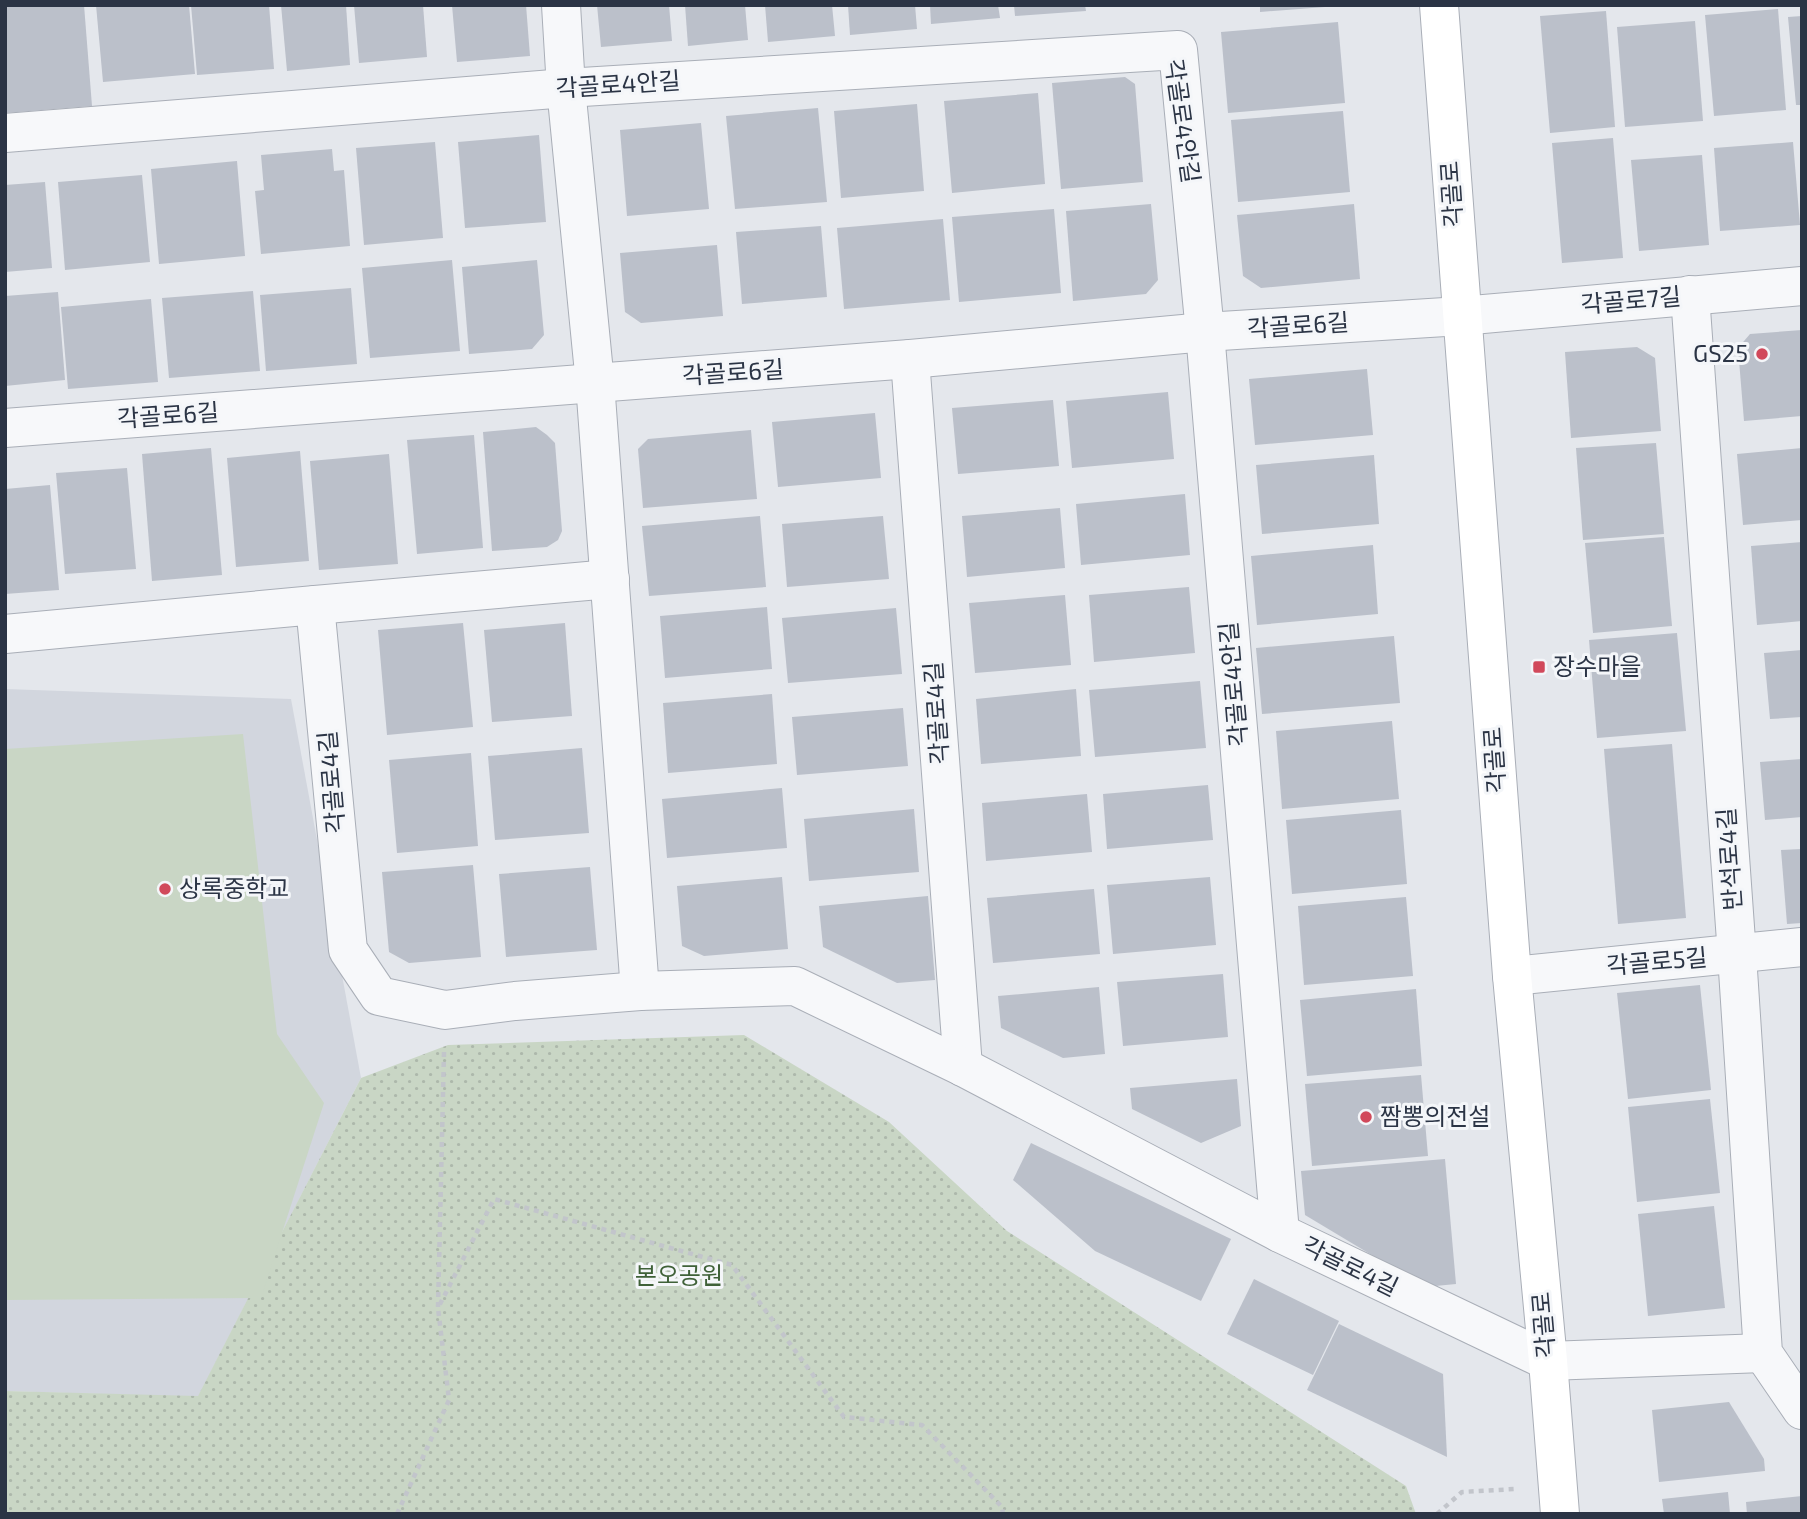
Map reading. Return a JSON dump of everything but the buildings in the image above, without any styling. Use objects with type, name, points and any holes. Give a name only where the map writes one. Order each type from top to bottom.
[{"type":"main road","name":"각골로","points":[[1439,5],[1512,976],[1548,1362],[1558,1500]]},
{"type":"street","points":[[561,5],[566,88],[595,383],[640,991]]},
{"type":"street","name":"각골로4안길","points":[[5,133],[566,88],[1178,50],[1205,332],[1280,1233]]},
{"type":"street","name":"각골로7길","points":[[1461,316],[1802,286]]},
{"type":"street","name":"반석로4길","points":[[1690,295],[1763,1353]]},
{"type":"street","name":"각골로6길","points":[[5,428],[910,359],[1205,332],[1461,316]]},
{"type":"street","name":"각골로4길","points":[[910,359],[963,1067]]},
{"type":"street","points":[[5,634],[610,579]]},
{"type":"street","name":"각골로4길","points":[[315,605],[348,950],[379,996],[445,1010],[515,1001],[640,991],[795,986],[963,1067],[1280,1233],[1548,1362],[1763,1353]]},
{"type":"street","name":"각골로5길","points":[[1512,976],[1802,947]]},
{"type":"street","points":[[1763,1353],[1802,1410]]},
{"type":"path","points":[[397,1514],[449,1401],[438,1308],[445,1010]]},
{"type":"path","points":[[438,1308],[494,1199],[732,1265],[845,1417],[922,1425],[1002,1507],[1003,1514]]},
{"type":"path","points":[[1437,1514],[1462,1492],[1558,1500]]},
{"type":"shaded area","name":"상록중학교","points":[[5,689],[291,699],[361,1078],[198,1397],[5,1391]]},
{"type":"green space","name":"상록중학교","points":[[243,734],[277,1034],[324,1103],[261,1298],[5,1300],[5,749]]},
{"type":"green space","name":"본오공원","points":[[744,1035],[889,1122],[1007,1231],[1406,1486],[1416,1514],[5,1514],[5,1391],[198,1396],[361,1078],[448,1045]]},
{"type":"place","name":"GS25","points":[[1762,354]]},
{"type":"place","name":"장수마을","points":[[1539,667]]},
{"type":"place","name":"상록중학교","points":[[165,889]]},
{"type":"place","name":"짬뽕의전설","points":[[1366,1117]]}]
